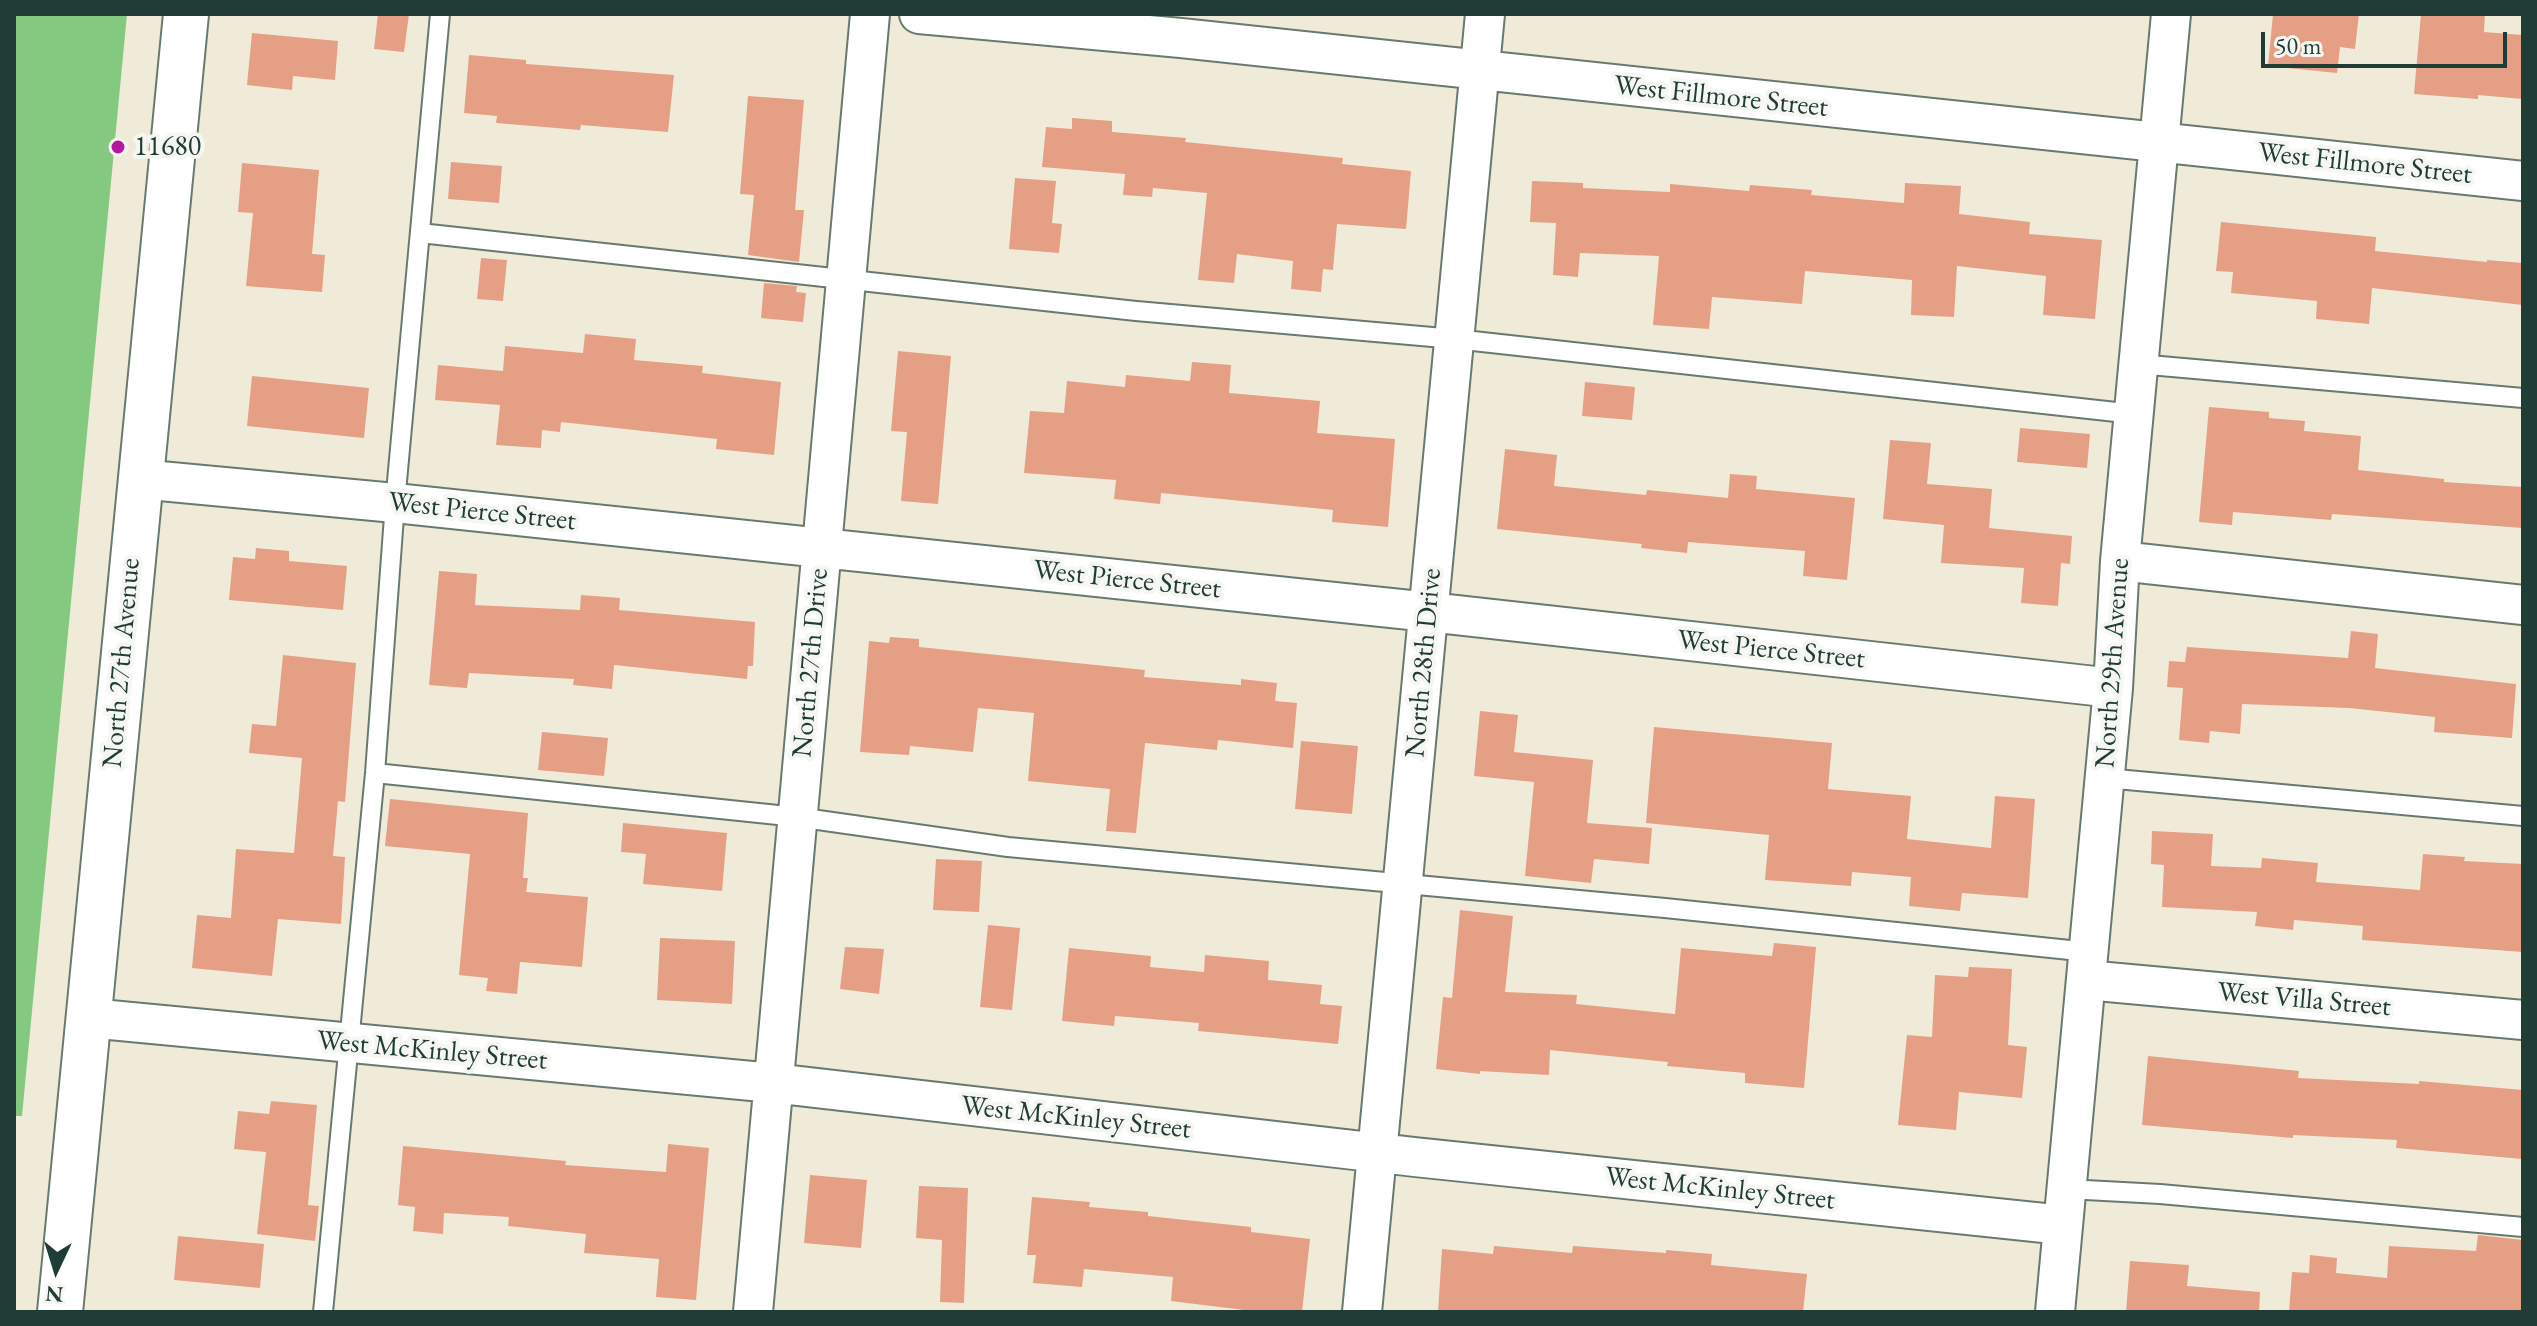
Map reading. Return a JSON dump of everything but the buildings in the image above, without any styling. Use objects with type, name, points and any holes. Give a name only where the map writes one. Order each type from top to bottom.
[{"type":"main road","name":"North 27th Avenue","points":[[60,1312],[186,14]]},
{"type":"street","name":"North 27th Drive","points":[[753,1312],[870,14]]},
{"type":"street","name":"West Fillmore Street","points":[[919,14],[2523,181]]},
{"type":"street","name":"North 28th Drive","points":[[1362,1312],[1485,14]]},
{"type":"street","name":"North 29th Avenue","points":[[2055,1312],[2171,14]]},
{"type":"street","name":"West Pierce Street","points":[[139,479],[1429,612],[2113,688]]},
{"type":"street","points":[[2120,561],[2523,605]]},
{"type":"street","name":"West Villa Street","points":[[2087,966],[2523,1020]]},
{"type":"street","name":"West McKinley Street","points":[[89,1018],[773,1083],[1376,1152],[2065,1207]]},
{"type":"lane","points":[[323,1312],[375,773],[395,503],[440,14]]},
{"type":"lane","points":[[420,233],[1136,311],[1455,339],[2134,414]]},
{"type":"lane","points":[[2138,364],[2523,398]]},
{"type":"lane","points":[[375,773],[797,817],[1008,847],[1404,883],[2087,966]]},
{"type":"lane","points":[[2105,778],[2523,816]]},
{"type":"lane","points":[[2065,1207],[2160,1194],[2523,1227]]},
{"type":"green space","points":[[14,14],[127,14],[22,1116],[14,1116]]},
{"type":"place","name":"11680","points":[[118,147]]}]
